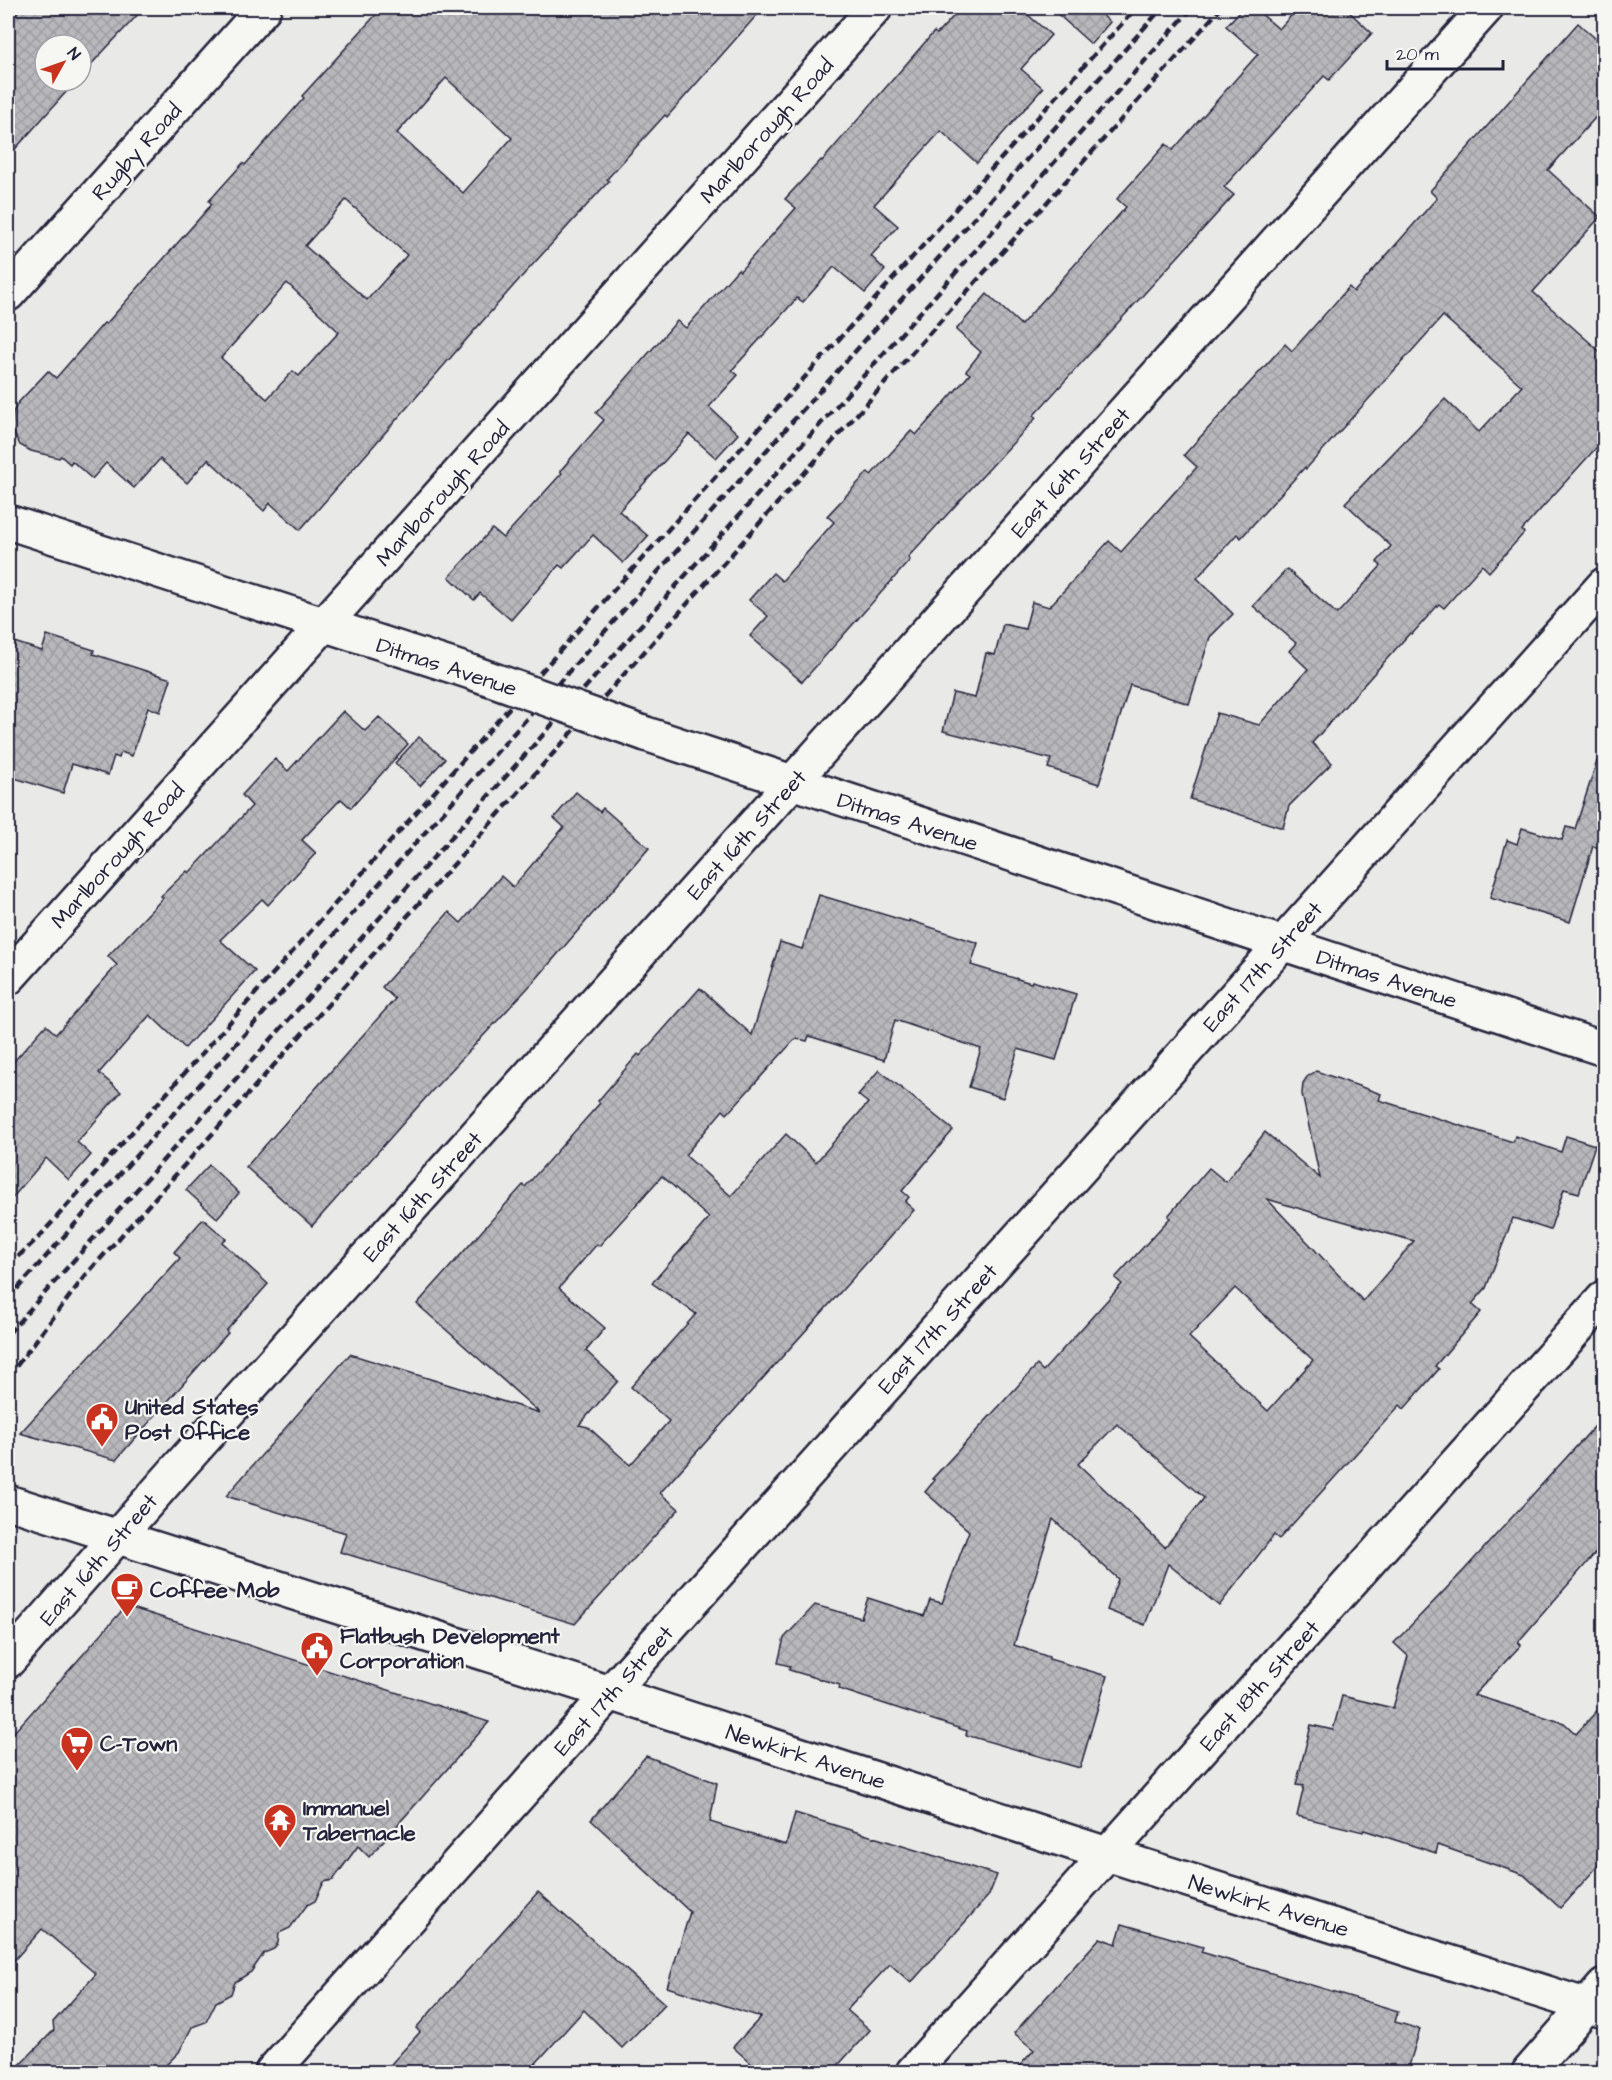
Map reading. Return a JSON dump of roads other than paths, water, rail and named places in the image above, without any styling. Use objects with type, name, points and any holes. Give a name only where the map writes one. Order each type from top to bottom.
[{"type":"street","name":"Rugby Road","points":[[8,294],[264,8]]},
{"type":"street","name":"Marlborough Road","points":[[8,978],[875,8]]},
{"type":"street","name":"East 16th Street","points":[[8,1661],[1486,8]]},
{"type":"street","name":"Ditmas Avenue","points":[[8,522],[471,672],[791,783],[1605,1049]]},
{"type":"street","name":"East 17th Street","points":[[272,2073],[610,1692],[1605,585]]},
{"type":"street","name":"East 18th Street","points":[[913,2073],[1605,1298]]},
{"type":"street","name":"Newkirk Avenue","points":[[8,1502],[610,1692],[1108,1853],[1599,2001]]},
{"type":"street","points":[[1528,2073],[1599,2001]]},
{"type":"railway","points":[[8,1266],[39,1237],[605,600],[1136,8]]},
{"type":"railway","points":[[8,1299],[1162,8]]},
{"type":"railway","points":[[8,1334],[1192,8]]},
{"type":"railway","points":[[8,1377],[85,1276],[1221,8]]},
{"type":"place","name":"United States Post Office","points":[[102,1448]]},
{"type":"place","name":"Coffee Mob","points":[[127,1618]]},
{"type":"place","name":"Flatbush Development Corporation","points":[[317,1677]]},
{"type":"place","name":"C-Town","points":[[77,1772]]},
{"type":"place","name":"Immanuel Tabernacle","points":[[280,1849]]}]
